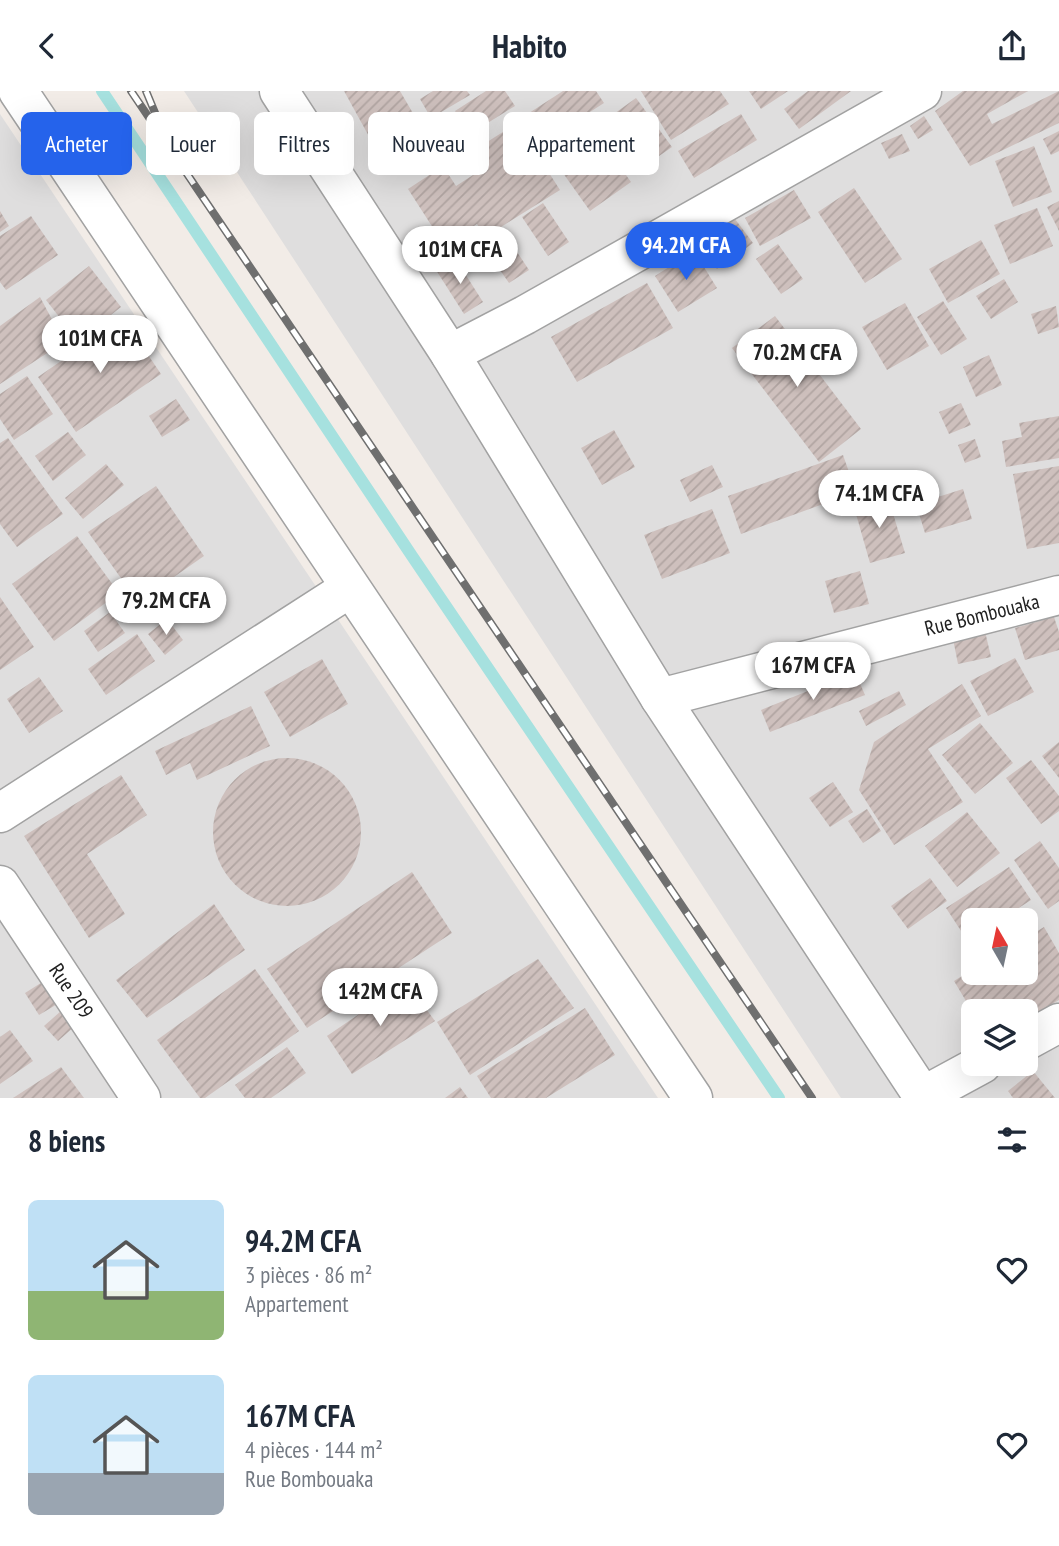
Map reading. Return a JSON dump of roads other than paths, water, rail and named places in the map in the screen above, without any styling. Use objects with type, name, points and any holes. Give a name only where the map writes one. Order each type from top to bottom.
[{"type":"street","points":[[18,91],[693,1098]]},
{"type":"street","points":[[279,91],[450,354],[660,698],[923,1097],[961,1076]]},
{"type":"street","points":[[450,354],[525,315],[922,91]]},
{"type":"street","points":[[5,798],[350,588]]},
{"type":"street","name":"Rue Bombouaka","points":[[660,698],[1059,596]]},
{"type":"street","name":"Rue 209","points":[[0,885],[141,1098]]},
{"type":"street","points":[[1038,1034],[1059,1023]]},
{"type":"waterway","points":[[102,91],[412,556],[779,1098]]},
{"type":"railway","points":[[131,91],[812,1098]]},
{"type":"railway","points":[[146,91],[155,112]]}]
